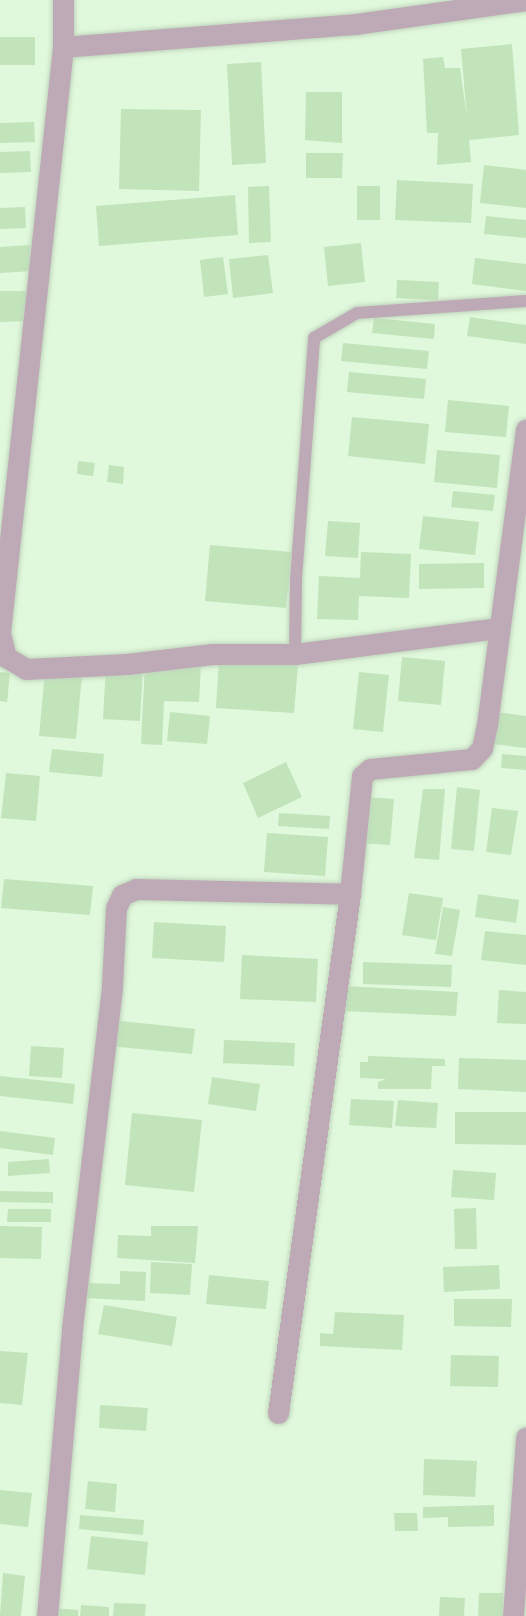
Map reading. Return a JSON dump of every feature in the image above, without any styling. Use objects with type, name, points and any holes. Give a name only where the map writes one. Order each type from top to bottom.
[{"type":"street","points":[[62,0],[63,47],[10,471],[1,647],[15,664],[26,669],[212,654],[295,654],[497,628]]},
{"type":"street","points":[[63,47],[356,24],[526,0]]},
{"type":"street","points":[[278,1413],[350,894],[362,776],[370,769],[472,759],[482,748],[526,430]]},
{"type":"street","points":[[47,1616],[72,1328],[112,986],[116,908],[122,895],[135,889],[350,894]]},
{"type":"street","points":[[513,1616],[526,1437]]},
{"type":"lane","points":[[295,654],[296,579],[314,338],[357,313],[526,301]]},
{"type":"building","points":[[0,37],[35,37],[35,65],[0,65]]},
{"type":"building","points":[[512,44],[519,135],[469,140],[471,162],[437,165],[438,133],[427,133],[423,59],[443,57],[445,68],[460,68],[467,118],[461,49]]},
{"type":"building","points":[[261,62],[266,163],[232,165],[227,64]]},
{"type":"building","points":[[306,92],[342,92],[342,143],[305,140]]},
{"type":"building","points":[[121,109],[201,110],[199,191],[119,189]]},
{"type":"building","points":[[34,122],[35,142],[0,143],[0,123]]},
{"type":"building","points":[[30,151],[31,172],[0,173],[0,152]]},
{"type":"building","points":[[306,153],[343,153],[342,178],[306,178]]},
{"type":"building","points":[[484,165],[526,170],[526,208],[480,203]]},
{"type":"building","points":[[397,180],[473,184],[471,223],[395,220]]},
{"type":"building","points":[[269,186],[271,242],[249,243],[248,187]]},
{"type":"building","points":[[357,186],[380,186],[380,220],[357,220]]},
{"type":"building","points":[[235,195],[238,235],[99,246],[96,206]]},
{"type":"building","points":[[25,207],[26,228],[0,229],[0,208]]},
{"type":"building","points":[[486,216],[526,220],[526,238],[484,234]]},
{"type":"building","points":[[361,243],[365,282],[328,286],[324,247]]},
{"type":"building","points":[[30,245],[32,271],[0,273],[0,247]]},
{"type":"building","points":[[268,255],[273,293],[233,298],[229,259]]},
{"type":"building","points":[[223,257],[228,294],[204,297],[200,260]]},
{"type":"building","points":[[475,258],[526,264],[526,291],[472,284]]},
{"type":"building","points":[[397,280],[439,282],[438,300],[396,298]]},
{"type":"building","points":[[0,291],[26,291],[26,321],[0,322]]},
{"type":"building","points":[[470,317],[526,325],[526,344],[467,336]]},
{"type":"building","points":[[374,318],[435,324],[434,339],[372,333]]},
{"type":"building","points":[[343,343],[429,351],[427,369],[341,361]]},
{"type":"building","points":[[349,372],[426,379],[424,399],[347,392]]},
{"type":"building","points":[[448,400],[509,406],[506,437],[445,432]]},
{"type":"building","points":[[352,417],[429,424],[425,464],[348,456]]},
{"type":"building","points":[[437,450],[500,455],[497,488],[434,482]]},
{"type":"building","points":[[78,461],[95,463],[93,476],[77,474]]},
{"type":"building","points":[[109,465],[124,467],[123,484],[107,482]]},
{"type":"building","points":[[453,491],[495,495],[493,511],[451,507]]},
{"type":"building","points":[[423,516],[479,522],[475,555],[419,549]]},
{"type":"building","points":[[328,521],[360,523],[358,558],[325,556]]},
{"type":"building","points":[[210,545],[292,552],[286,608],[205,601]]},
{"type":"building","points":[[361,552],[411,554],[409,598],[359,596],[358,620],[317,619],[319,576],[360,578]]},
{"type":"building","points":[[484,563],[484,588],[419,589],[419,564]]},
{"type":"building","points":[[402,657],[445,661],[441,705],[398,701]]},
{"type":"building","points":[[219,660],[298,665],[294,713],[216,708]]},
{"type":"building","points":[[145,663],[201,665],[199,702],[164,701],[162,745],[141,744]]},
{"type":"building","points":[[106,666],[143,668],[140,721],[103,719]]},
{"type":"building","points":[[0,672],[10,673],[7,702],[0,701]]},
{"type":"building","points":[[45,672],[82,675],[76,739],[39,736]]},
{"type":"building","points":[[359,672],[389,675],[383,732],[353,729]]},
{"type":"building","points":[[170,712],[210,716],[207,744],[167,741]]},
{"type":"building","points":[[497,712],[526,716],[526,748],[492,744]]},
{"type":"building","points":[[52,749],[104,754],[102,777],[49,772]]},
{"type":"building","points":[[502,754],[526,756],[526,770],[501,768]]},
{"type":"building","points":[[286,762],[302,797],[258,818],[243,783]]},
{"type":"building","points":[[6,773],[40,776],[36,821],[1,818]]},
{"type":"building","points":[[457,787],[480,790],[474,851],[451,849]]},
{"type":"building","points":[[423,789],[445,789],[439,860],[414,858]]},
{"type":"building","points":[[363,797],[394,799],[390,845],[360,843]]},
{"type":"building","points":[[492,808],[518,811],[511,855],[486,852]]},
{"type":"building","points":[[279,813],[330,816],[329,829],[278,826]]},
{"type":"building","points":[[267,833],[328,837],[325,876],[264,872]]},
{"type":"building","points":[[4,879],[93,886],[90,915],[1,908]]},
{"type":"building","points":[[409,893],[443,898],[436,940],[402,935]]},
{"type":"building","points":[[478,894],[519,900],[516,923],[475,917]]},
{"type":"building","points":[[443,907],[460,910],[452,956],[435,954]]},
{"type":"building","points":[[154,922],[226,926],[224,962],[152,958]]},
{"type":"building","points":[[485,931],[526,935],[526,965],[481,960]]},
{"type":"building","points":[[242,955],[318,959],[316,1002],[240,999]]},
{"type":"building","points":[[363,962],[452,965],[451,987],[363,984]]},
{"type":"building","points":[[343,986],[458,992],[456,1016],[342,1011]]},
{"type":"building","points":[[499,990],[526,992],[526,1024],[497,1023]]},
{"type":"building","points":[[112,1020],[195,1029],[192,1054],[109,1046]]},
{"type":"building","points":[[224,1040],[295,1043],[294,1066],[223,1063]]},
{"type":"building","points":[[31,1046],[64,1048],[62,1078],[29,1076]]},
{"type":"building","points":[[368,1056],[445,1059],[445,1066],[432,1066],[431,1089],[378,1089],[378,1082],[386,1079],[360,1078],[360,1062],[368,1062]]},
{"type":"building","points":[[459,1058],[526,1060],[526,1092],[458,1089]]},
{"type":"building","points":[[0,1076],[75,1084],[73,1104],[0,1096]]},
{"type":"building","points":[[212,1077],[260,1084],[256,1111],[208,1104]]},
{"type":"building","points":[[351,1099],[394,1101],[392,1128],[349,1125]]},
{"type":"building","points":[[398,1100],[438,1103],[436,1128],[395,1126]]},
{"type":"building","points":[[455,1112],[526,1112],[526,1145],[455,1144]]},
{"type":"building","points":[[132,1113],[202,1120],[194,1192],[125,1185]]},
{"type":"building","points":[[0,1131],[55,1138],[53,1155],[0,1148]]},
{"type":"building","points":[[49,1159],[50,1173],[8,1176],[8,1162]]},
{"type":"building","points":[[453,1170],[496,1173],[494,1200],[451,1197]]},
{"type":"building","points":[[0,1191],[53,1192],[53,1203],[0,1202]]},
{"type":"building","points":[[476,1208],[477,1249],[455,1249],[454,1209]]},
{"type":"building","points":[[8,1209],[51,1209],[51,1222],[7,1222]]},
{"type":"building","points":[[0,1226],[42,1227],[41,1259],[0,1258]]},
{"type":"building","points":[[151,1226],[198,1226],[195,1263],[117,1258],[118,1235],[151,1236]]},
{"type":"building","points":[[151,1262],[192,1264],[190,1295],[150,1293]]},
{"type":"building","points":[[499,1265],[500,1289],[444,1292],[443,1267]]},
{"type":"building","points":[[120,1271],[146,1272],[145,1301],[84,1298],[84,1283],[120,1284]]},
{"type":"building","points":[[209,1275],[269,1281],[266,1309],[206,1304]]},
{"type":"building","points":[[454,1299],[512,1299],[511,1327],[454,1326]]},
{"type":"building","points":[[104,1305],[177,1317],[172,1346],[98,1334]]},
{"type":"building","points":[[335,1312],[404,1315],[402,1350],[320,1346],[320,1333],[333,1334]]},
{"type":"building","points":[[0,1351],[28,1353],[22,1405],[0,1403]]},
{"type":"building","points":[[451,1355],[499,1356],[498,1387],[450,1386]]},
{"type":"building","points":[[100,1405],[148,1408],[146,1431],[99,1428]]},
{"type":"building","points":[[424,1459],[477,1461],[475,1497],[423,1495]]},
{"type":"building","points":[[88,1481],[117,1484],[115,1512],[85,1509]]},
{"type":"building","points":[[0,1490],[32,1493],[28,1527],[0,1524]]},
{"type":"building","points":[[494,1505],[494,1526],[448,1527],[448,1517],[423,1518],[423,1507]]},
{"type":"building","points":[[394,1513],[417,1513],[418,1531],[395,1531]]},
{"type":"building","points":[[80,1515],[144,1520],[143,1535],[79,1529]]},
{"type":"building","points":[[91,1536],[148,1542],[145,1575],[87,1569]]},
{"type":"building","points":[[3,1573],[25,1576],[21,1616],[0,1616]]},
{"type":"building","points":[[479,1593],[503,1593],[503,1616],[478,1616]]},
{"type":"building","points":[[440,1597],[465,1598],[464,1616],[439,1616]]},
{"type":"building","points":[[114,1603],[146,1604],[145,1616],[113,1616]]},
{"type":"building","points":[[81,1605],[109,1607],[109,1616],[80,1616]]},
{"type":"building","points":[[51,1608],[78,1610],[78,1616],[50,1616]]}]
